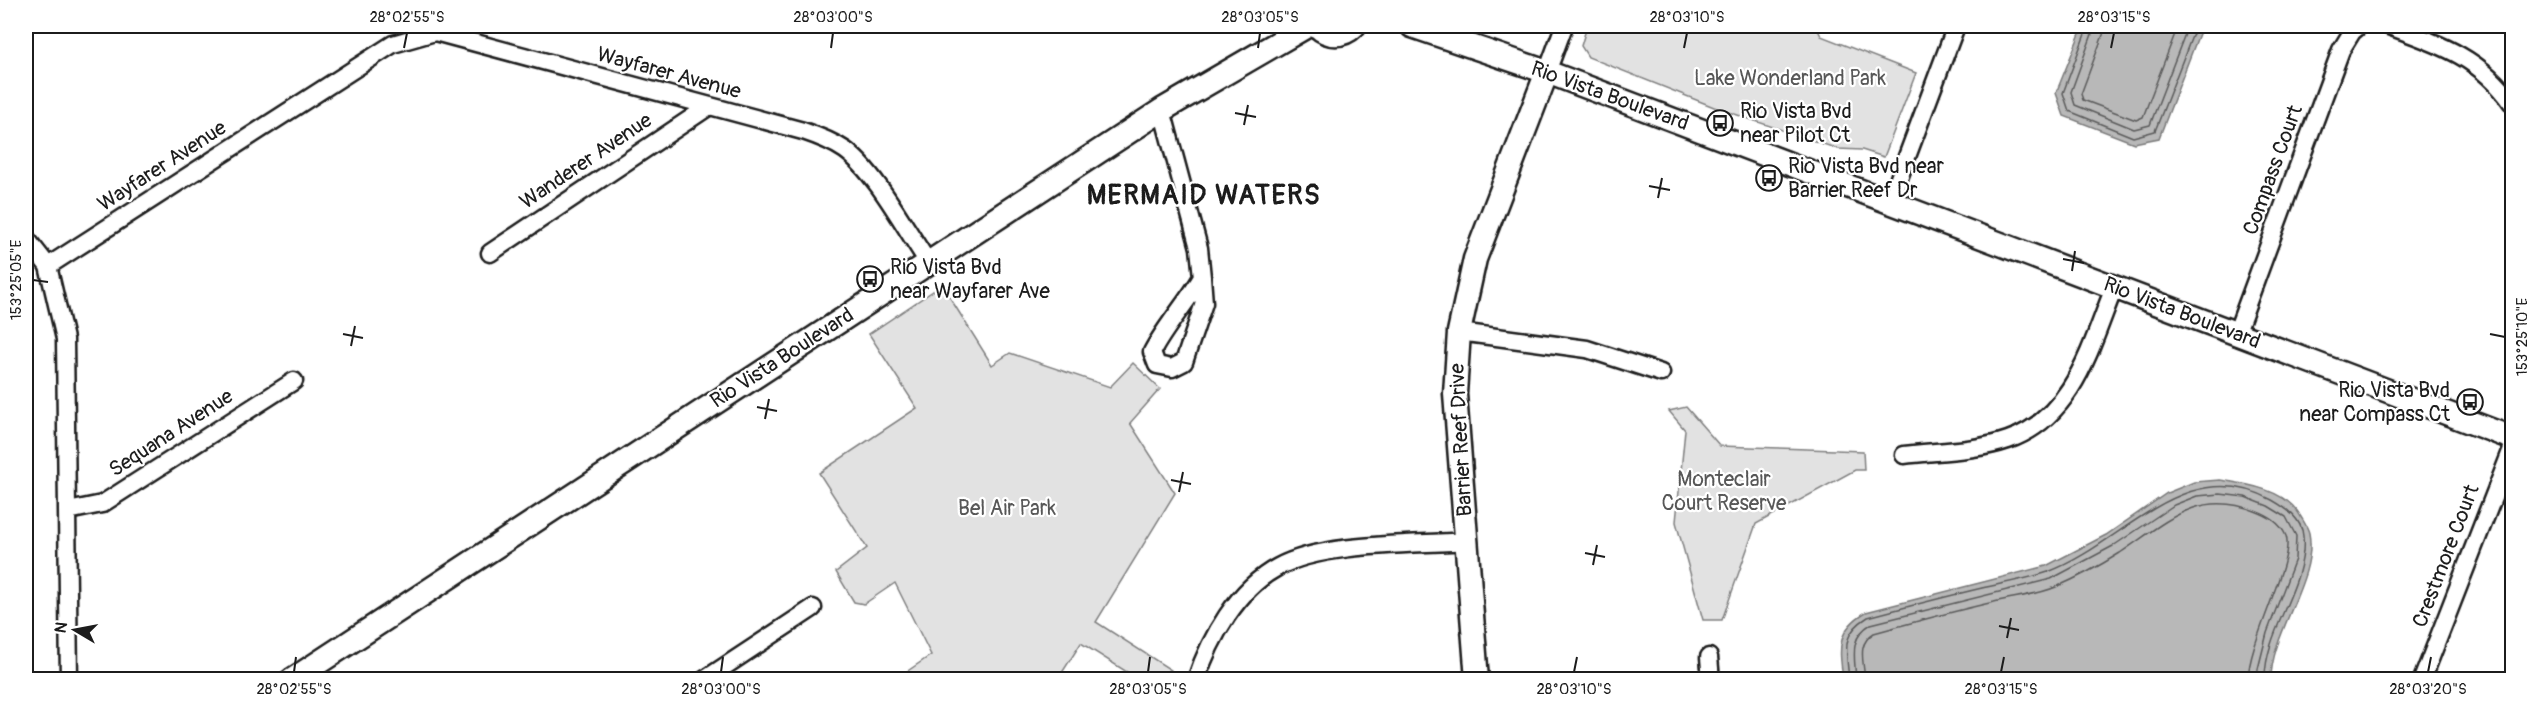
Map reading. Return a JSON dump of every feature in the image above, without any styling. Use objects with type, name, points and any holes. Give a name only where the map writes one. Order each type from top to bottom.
[{"type":"street","name":"Rio Vista Boulevard","points":[[292,680],[1162,110],[1307,26]]},
{"type":"street","points":[[1317,26],[1326,33],[1334,35],[1344,33],[1354,26]]},
{"type":"street","name":"Rio Vista Boulevard","points":[[1412,26],[1547,72],[2512,438]]},
{"type":"street","points":[[1547,72],[1564,26]]},
{"type":"street","points":[[1890,202],[1956,26]]},
{"type":"street","name":"Compass Court","points":[[2236,334],[2342,50],[2352,32],[2359,26]]},
{"type":"street","points":[[2389,26],[2441,44],[2464,56],[2484,71],[2512,103]]},
{"type":"street","name":"Wayfarer Avenue","points":[[48,266],[393,44],[436,29],[708,107],[803,131],[828,140],[846,151],[870,175],[928,262]]},
{"type":"street","name":"Barrier Reef Drive","points":[[1477,680],[1455,394],[1459,332],[1474,259],[1547,72]]},
{"type":"street","name":"Wanderer Avenue","points":[[490,253],[708,107]]},
{"type":"street","points":[[1162,110],[1199,248],[1202,277],[1204,303],[1184,362],[1172,368],[1157,365],[1152,352],[1202,277]]},
{"type":"street","points":[[26,238],[48,266],[64,339],[69,680]]},
{"type":"street","points":[[1904,455],[2010,440],[2037,423],[2064,399],[2077,380],[2114,288]]},
{"type":"street","points":[[1459,332],[1587,350],[1661,373]]},
{"type":"street","name":"Sequana Avenue","points":[[68,511],[102,504],[294,381]]},
{"type":"street","name":"Crestmore Court","points":[[2422,680],[2512,449]]},
{"type":"street","points":[[1196,680],[1207,648],[1241,596],[1278,567],[1328,551],[1467,541]]},
{"type":"street","points":[[704,680],[813,608]]},
{"type":"street","points":[[1709,657],[1711,680]]},
{"type":"green space","name":"Lake Wonderland Park","points":[[1587,26],[1816,26],[1821,36],[1916,73],[1884,157],[1862,150],[1838,149],[1714,107],[1588,57],[1581,46]]},
{"type":"green space","name":"Bel Air Park","points":[[942,285],[992,365],[1010,353],[1110,387],[1133,363],[1160,389],[1130,423],[1175,493],[1096,622],[1171,670],[1167,679],[1138,679],[1081,643],[1058,679],[896,679],[931,655],[895,583],[864,604],[854,602],[836,572],[867,548],[819,473],[917,408],[869,334]]},
{"type":"green space","name":"Monteclair Court Reserve","points":[[1686,407],[1720,446],[1863,451],[1864,470],[1855,470],[1756,524],[1722,620],[1703,620],[1676,522],[1685,430],[1669,411]]},
{"type":"water","points":[[2083,26],[2202,26],[2159,138],[2134,143],[2064,116],[2056,93]]},
{"type":"water","points":[[2220,480],[2254,486],[2277,494],[2295,508],[2309,533],[2310,550],[2307,568],[2278,643],[2271,679],[1843,679],[1841,649],[1844,633],[1856,619],[1866,612],[2046,566],[2106,535],[2167,493],[2194,482]]},
{"type":"place","name":"Rio Vista Bvd near Pilot Ct","points":[[1720,123]]},
{"type":"place","name":"Rio Vista Bvd near Barrier Reef Dr","points":[[1769,178]]},
{"type":"place","name":"Rio Vista Bvd near Wayfarer Ave","points":[[870,279]]},
{"type":"place","name":"Rio Vista Bvd near Compass Ct","points":[[2470,402]]},
{"type":"district","name":"MERMAID WATERS","points":[[1204,195]]}]
